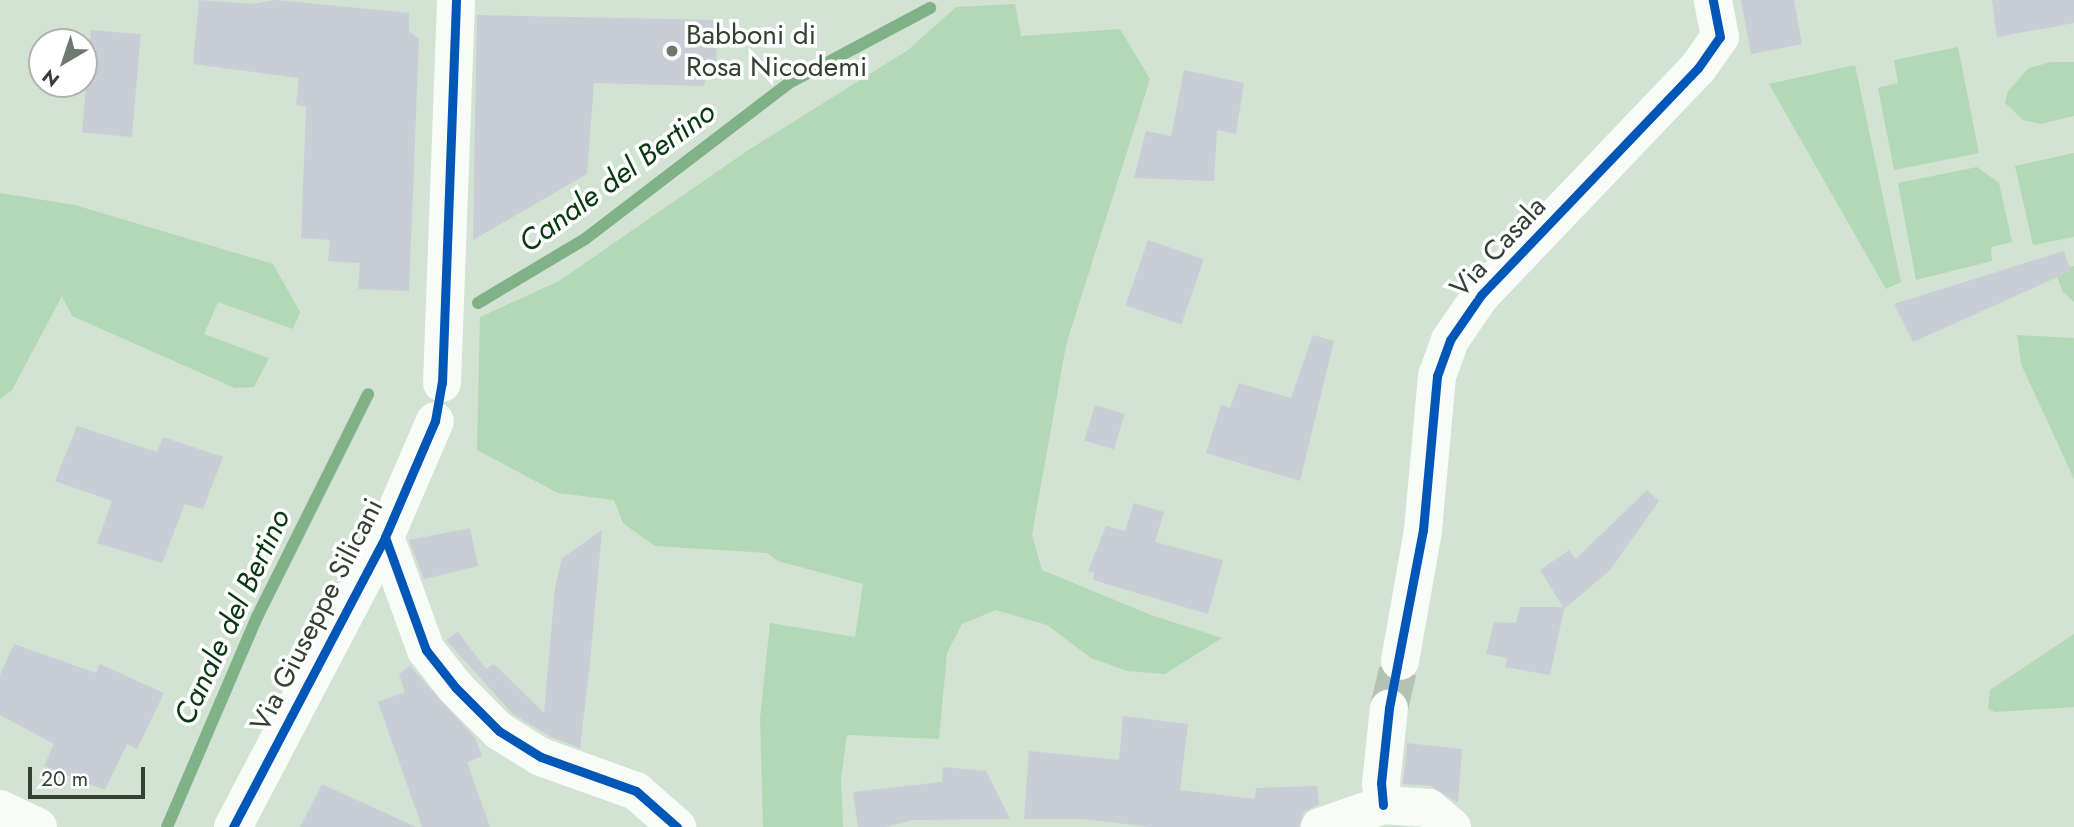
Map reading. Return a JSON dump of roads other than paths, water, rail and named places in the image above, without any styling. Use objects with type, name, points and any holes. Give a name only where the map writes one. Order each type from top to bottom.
[{"type":"street","points":[[443,368],[456,0]]},
{"type":"street","name":"Via Casala","points":[[1400,661],[1423,530],[1437,376],[1450,340],[1480,295],[1698,68],[1720,37],[1713,0]]},
{"type":"street","name":"Via Giuseppe Silicani","points":[[233,827],[384,537],[435,421]]},
{"type":"street","points":[[384,537],[426,650],[456,688],[499,731],[541,757],[636,791],[677,827]]},
{"type":"street","points":[[1384,805],[1381,782],[1389,708]]},
{"type":"street","points":[[1320,827],[1384,805],[1429,808],[1452,827]]},
{"type":"street","points":[[0,809],[38,827]]},
{"type":"waterway","name":"Canale del Bertino","points":[[478,303],[585,239],[789,83],[930,8]]},
{"type":"waterway","name":"Canale del Bertino","points":[[167,827],[257,617],[368,394]]},
{"type":"tunnel","points":[[1389,708],[1400,661]]},
{"type":"place","name":"Babboni di Rosa Nicodemi","points":[[672,51]]}]
